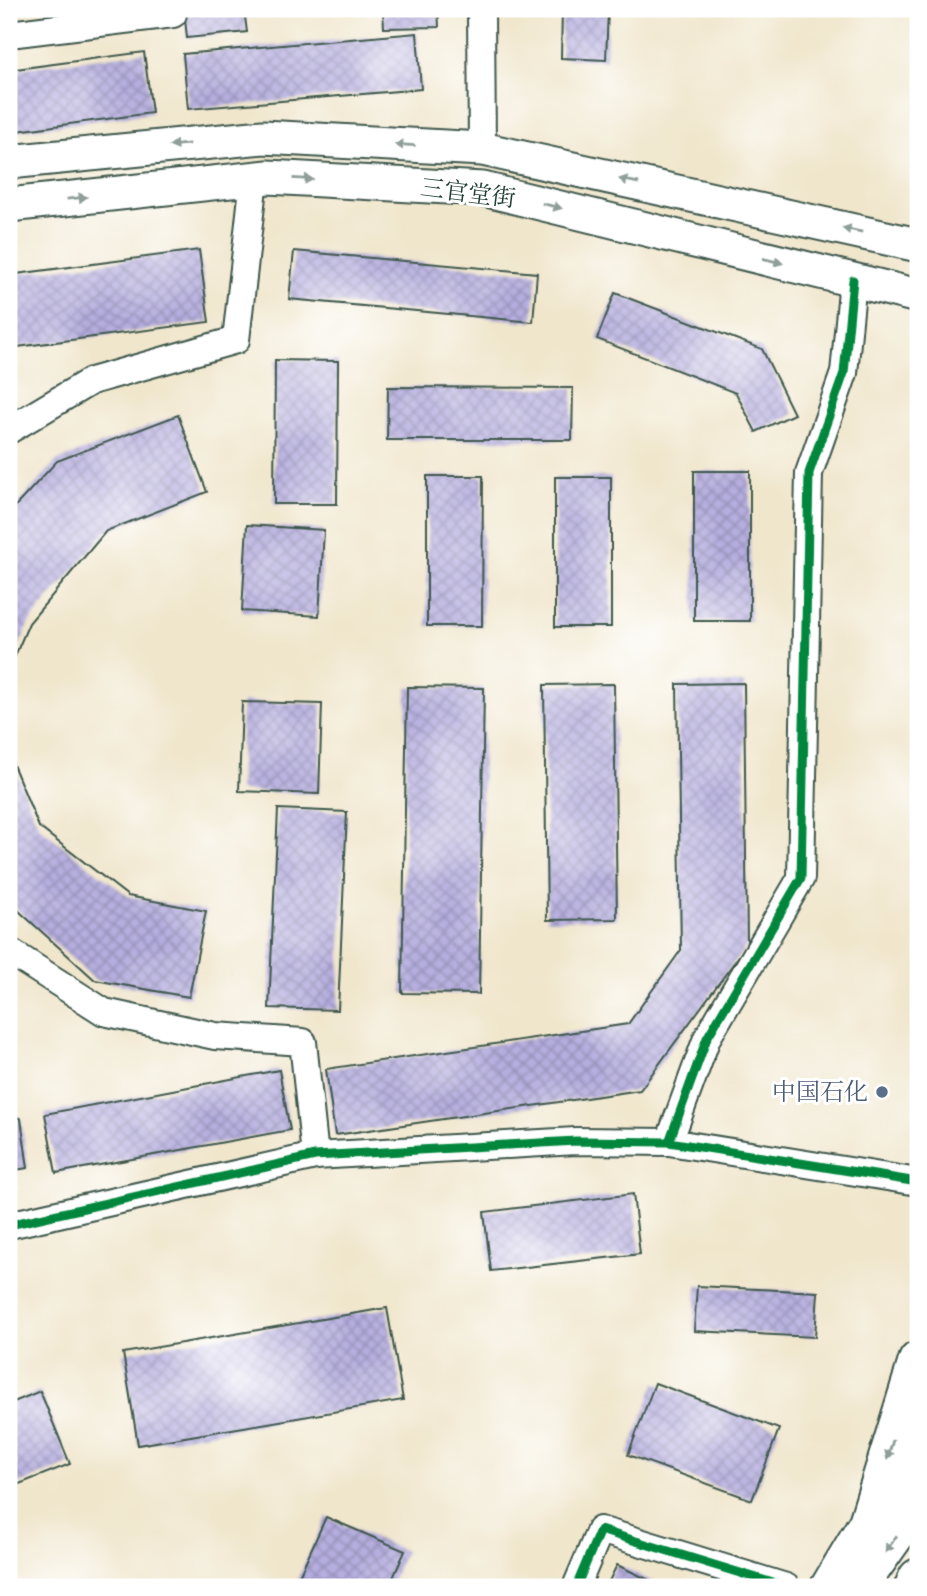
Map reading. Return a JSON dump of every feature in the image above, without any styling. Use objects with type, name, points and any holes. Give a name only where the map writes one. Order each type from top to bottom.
[{"type":"highway","points":[[830,1587],[867,1523],[918,1362]]},
{"type":"highway","points":[[914,1587],[918,1578]]},
{"type":"main road","name":"三官堂街","points":[[9,162],[263,136],[482,149],[918,245]]},
{"type":"main road","name":"三官堂街","points":[[9,205],[268,177],[483,189],[918,296]]},
{"type":"main road","points":[[862,1587],[902,1529],[918,1457]]},
{"type":"street","points":[[9,34],[173,14],[172,9]]},
{"type":"street","points":[[481,9],[482,149]]},
{"type":"street","points":[[9,430],[91,381],[236,340],[254,178]]},
{"type":"street","points":[[669,1142],[707,1038],[801,878],[810,473],[844,373],[853,280]]},
{"type":"street","points":[[9,951],[104,1012],[215,1035],[303,1042],[315,1156]]},
{"type":"street","points":[[9,1225],[315,1156],[576,1141],[669,1142],[918,1182]]},
{"type":"street","points":[[576,1587],[600,1531],[786,1587]]},
{"type":"building","points":[[184,9],[244,9],[247,32],[187,38]]},
{"type":"building","points":[[383,9],[438,9],[439,27],[384,28]]},
{"type":"building","points":[[562,9],[608,9],[606,60],[561,58]]},
{"type":"building","points":[[417,33],[421,89],[188,109],[183,54]]},
{"type":"building","points":[[144,52],[152,113],[9,132],[9,70]]},
{"type":"building","points":[[199,250],[209,322],[9,348],[9,275]]},
{"type":"building","points":[[294,251],[537,273],[533,322],[289,299]]},
{"type":"building","points":[[615,293],[762,349],[794,414],[756,432],[736,393],[597,339]]},
{"type":"building","points":[[275,360],[338,361],[337,504],[274,504]]},
{"type":"building","points":[[388,387],[573,388],[572,440],[387,440]]},
{"type":"building","points":[[178,415],[207,492],[106,531],[29,623],[9,670],[9,513],[57,461]]},
{"type":"building","points":[[694,471],[750,471],[750,621],[694,621]]},
{"type":"building","points":[[427,476],[483,476],[482,626],[427,626]]},
{"type":"building","points":[[555,477],[611,477],[611,627],[555,627]]},
{"type":"building","points":[[247,525],[324,530],[319,616],[242,611]]},
{"type":"building","points":[[744,683],[747,945],[640,1090],[335,1135],[326,1069],[628,1024],[681,950],[677,684]]},
{"type":"building","points":[[614,684],[617,919],[547,920],[544,685]]},
{"type":"building","points":[[407,687],[484,688],[479,994],[402,993]]},
{"type":"building","points":[[242,702],[322,704],[319,794],[239,791]]},
{"type":"building","points":[[9,755],[39,827],[128,896],[206,911],[189,997],[95,980],[9,902]]},
{"type":"building","points":[[278,809],[347,812],[338,1010],[269,1008]]},
{"type":"building","points":[[279,1070],[290,1130],[56,1173],[45,1114]]},
{"type":"building","points":[[9,1113],[21,1119],[28,1168],[9,1171]]},
{"type":"building","points":[[633,1194],[640,1254],[491,1271],[484,1212]]},
{"type":"building","points":[[697,1286],[818,1292],[815,1337],[694,1331]]},
{"type":"building","points":[[387,1308],[403,1400],[138,1445],[123,1353]]},
{"type":"building","points":[[655,1383],[779,1429],[752,1500],[628,1455]]},
{"type":"building","points":[[40,1391],[70,1464],[9,1488],[9,1404]]},
{"type":"building","points":[[326,1517],[405,1551],[389,1587],[294,1587]]},
{"type":"building","points":[[617,1565],[664,1587],[606,1587]]},
{"type":"cycle path","points":[[669,1142],[707,1038],[801,878],[809,473],[844,373],[853,280]]},
{"type":"cycle path","points":[[9,1225],[315,1156],[576,1141],[669,1142],[918,1182]]},
{"type":"cycle path","points":[[576,1587],[600,1530],[786,1587]]},
{"type":"place","name":"中国石化","points":[[882,1092]]}]
